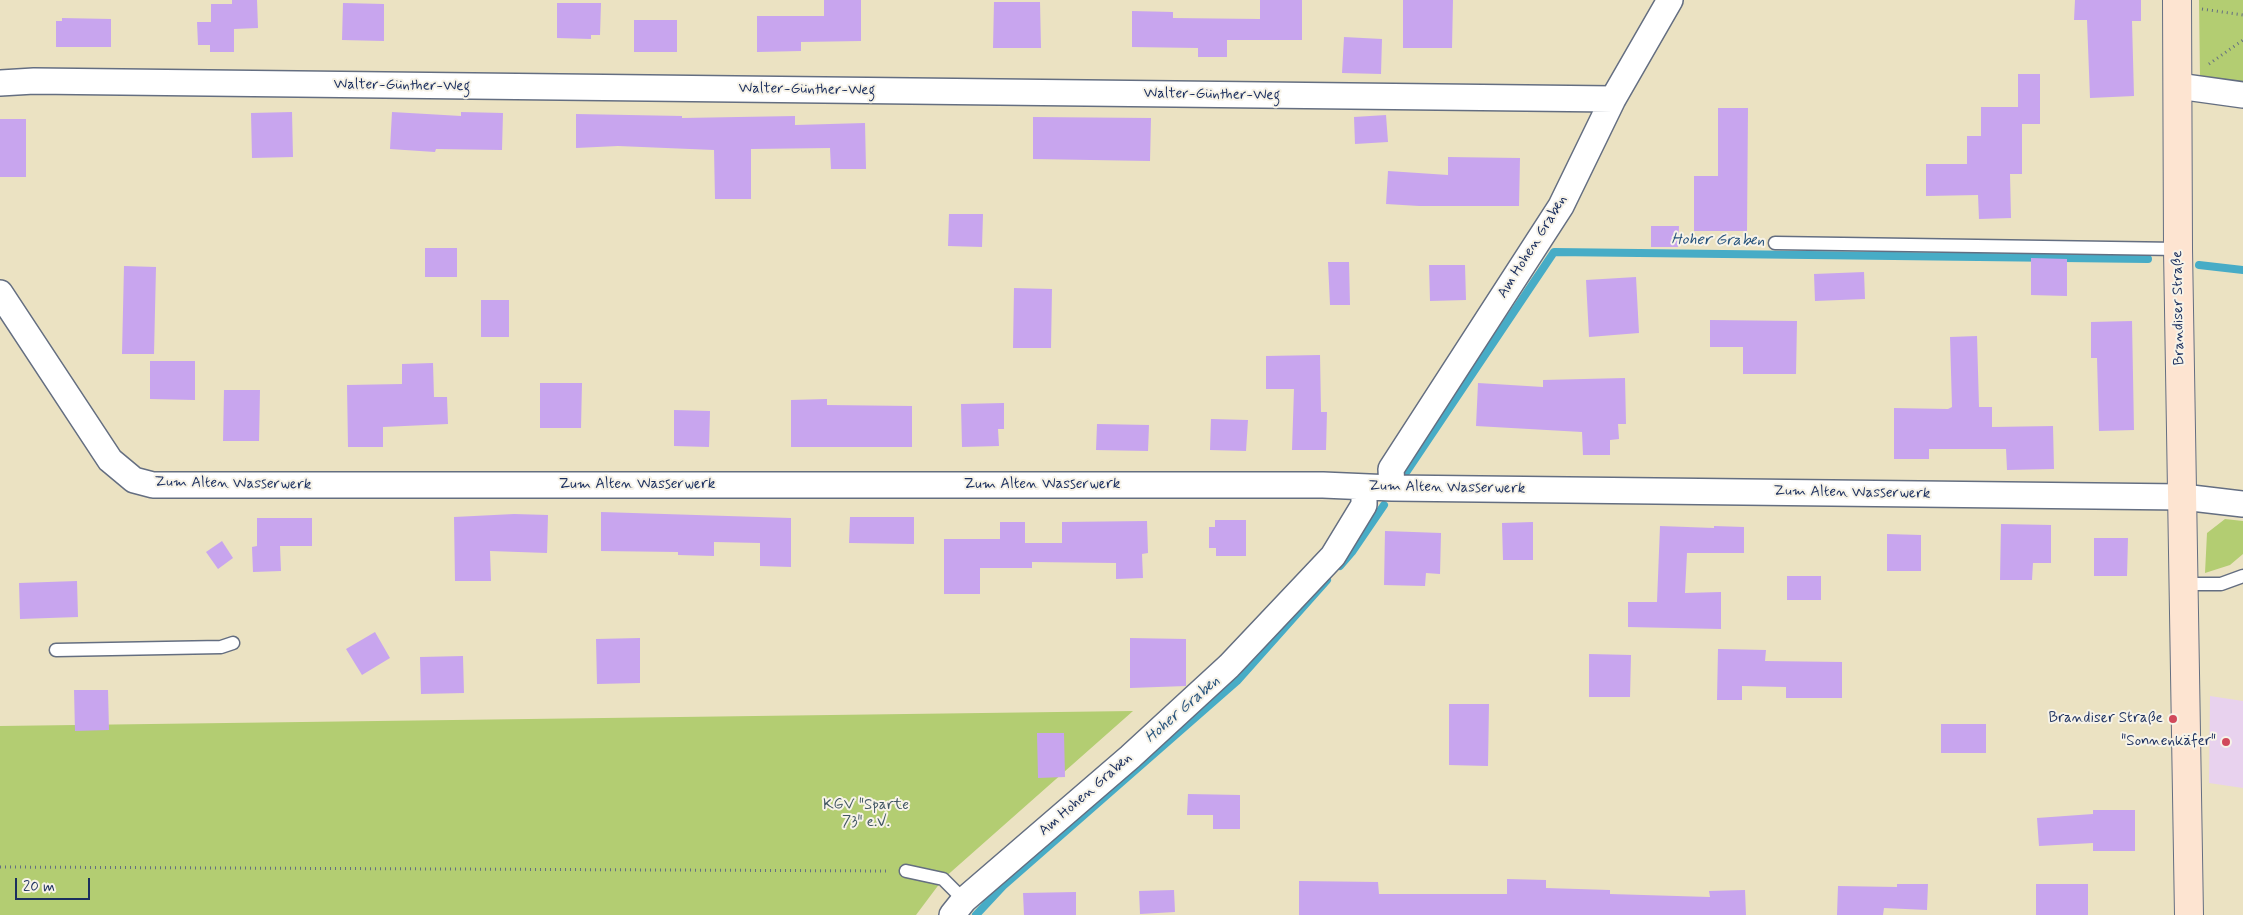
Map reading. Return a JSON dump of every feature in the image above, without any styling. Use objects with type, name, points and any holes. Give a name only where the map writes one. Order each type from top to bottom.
[{"type":"street","name":"Am Hohen Graben","points":[[1392,488],[1391,469],[1561,206],[1613,99],[1670,0]]},
{"type":"street","name":"Brandiser Straße","points":[[2177,3],[2178,249],[2189,915]]},
{"type":"street","name":"Walter-Günther-Weg","points":[[0,83],[54,82],[1613,99]]},
{"type":"street","points":[[2178,86],[2243,95]]},
{"type":"street","name":"Zum Alten Wasserwerk","points":[[0,293],[110,460],[134,480],[153,485],[1323,485],[1392,488],[2182,497],[2243,504]]},
{"type":"street","name":"Am Hohen Graben","points":[[958,907],[1130,757],[1229,666],[1333,556],[1364,505],[1364,487]]},
{"type":"lane","points":[[1775,243],[2178,249]]},
{"type":"lane","points":[[2184,584],[2220,584],[2243,576]]},
{"type":"lane","points":[[56,650],[221,647],[233,643]]},
{"type":"lane","points":[[906,871],[943,879],[958,907]]},
{"type":"path","points":[[2177,3],[2243,15]]},
{"type":"path","points":[[0,867],[906,871]]},
{"type":"shaded area","name":"\"Sonnenkäfer\"","points":[[2210,696],[2243,701],[2243,788],[2209,783]]},
{"type":"green space","points":[[2199,0],[2243,0],[2243,85],[2200,78]]},
{"type":"green space","points":[[2225,519],[2243,521],[2243,554],[2230,565],[2205,573],[2207,533]]},
{"type":"green space","name":"KGV \"Sparte 73\" e.V.","points":[[1133,711],[943,879],[916,915],[0,915],[0,726]]},
{"type":"building","points":[[232,0],[257,0],[258,28],[234,29],[234,52],[210,52],[210,45],[198,45],[197,22],[211,22],[211,4],[232,4]]},
{"type":"building","points":[[824,0],[861,0],[861,41],[801,42],[801,51],[757,52],[757,16],[824,16]]},
{"type":"building","points":[[1260,0],[1302,0],[1302,40],[1227,40],[1227,57],[1198,57],[1198,48],[1132,47],[1132,11],[1173,12],[1173,18],[1260,19]]},
{"type":"building","points":[[1403,0],[1453,0],[1452,48],[1403,48]]},
{"type":"building","points":[[2075,0],[2141,0],[2141,21],[2132,21],[2134,96],[2090,98],[2087,20],[2074,20]]},
{"type":"building","points":[[994,2],[1040,2],[1041,48],[993,48]]},
{"type":"building","points":[[343,3],[384,4],[384,41],[342,40]]},
{"type":"building","points":[[557,3],[601,3],[600,35],[591,35],[591,39],[557,38]]},
{"type":"building","points":[[62,18],[111,19],[111,47],[56,47],[56,21],[62,21]]},
{"type":"building","points":[[634,20],[677,20],[677,52],[634,52]]},
{"type":"building","points":[[1344,37],[1382,39],[1381,74],[1342,73]]},
{"type":"building","points":[[2018,74],[2040,74],[2040,124],[2022,124],[2022,174],[2010,174],[2011,218],[1979,219],[1978,195],[1926,196],[1926,164],[1967,164],[1967,136],[1981,136],[1981,107],[2018,107]]},
{"type":"building","points":[[1718,108],[1748,108],[1747,231],[1694,231],[1694,176],[1718,176]]},
{"type":"building","points":[[292,112],[293,157],[252,158],[251,113]]},
{"type":"building","points":[[392,112],[461,116],[461,112],[503,113],[502,150],[436,149],[435,152],[390,149]]},
{"type":"building","points":[[576,114],[682,116],[682,118],[795,116],[795,125],[865,123],[866,169],[831,169],[830,148],[751,149],[751,199],[715,199],[714,150],[618,146],[576,148]]},
{"type":"building","points":[[1386,115],[1388,142],[1355,144],[1354,117]]},
{"type":"building","points":[[1033,117],[1151,118],[1150,161],[1033,159]]},
{"type":"building","points":[[0,119],[26,119],[26,177],[0,177]]},
{"type":"building","points":[[1448,157],[1520,158],[1519,206],[1419,206],[1386,204],[1388,171],[1448,175]]},
{"type":"building","points":[[949,214],[983,214],[982,247],[948,246]]},
{"type":"building","points":[[1651,226],[1679,226],[1678,247],[1651,247]]},
{"type":"building","points":[[425,248],[457,248],[457,277],[425,277]]},
{"type":"building","points":[[2031,258],[2067,259],[2067,296],[2031,295]]},
{"type":"building","points":[[1328,262],[1349,262],[1350,305],[1330,305]]},
{"type":"building","points":[[1429,265],[1465,265],[1466,300],[1430,301]]},
{"type":"building","points":[[124,266],[156,267],[154,354],[122,354]]},
{"type":"building","points":[[1864,272],[1865,299],[1815,301],[1814,274]]},
{"type":"building","points":[[1636,277],[1639,333],[1589,337],[1586,280]]},
{"type":"building","points":[[1014,288],[1052,289],[1051,348],[1013,348]]},
{"type":"building","points":[[481,300],[509,300],[509,337],[481,337]]},
{"type":"building","points":[[1710,320],[1797,321],[1796,374],[1743,374],[1743,347],[1710,347]]},
{"type":"building","points":[[2132,321],[2134,430],[2099,431],[2097,358],[2091,358],[2091,322]]},
{"type":"building","points":[[1977,336],[1979,407],[1992,407],[1992,427],[2053,426],[2054,469],[2007,470],[2006,449],[1929,449],[1929,459],[1894,459],[1894,408],[1948,409],[1952,407],[1950,337]]},
{"type":"building","points":[[1320,355],[1321,412],[1327,412],[1326,450],[1292,450],[1294,389],[1266,389],[1266,356]]},
{"type":"building","points":[[150,361],[195,361],[195,400],[150,399]]},
{"type":"building","points":[[433,363],[434,397],[447,397],[448,424],[383,427],[383,447],[348,447],[347,385],[402,384],[402,364]]},
{"type":"building","points":[[1625,378],[1626,424],[1618,424],[1619,439],[1610,440],[1610,455],[1583,455],[1582,432],[1476,426],[1478,383],[1543,387],[1543,380]]},
{"type":"building","points":[[540,383],[582,383],[581,428],[540,428]]},
{"type":"building","points":[[224,390],[260,390],[259,441],[223,441]]},
{"type":"building","points":[[827,399],[827,405],[912,406],[912,447],[791,447],[791,400]]},
{"type":"building","points":[[1004,403],[1004,429],[998,429],[999,446],[962,447],[961,404]]},
{"type":"building","points":[[674,410],[710,411],[709,447],[674,446]]},
{"type":"building","points":[[1211,419],[1248,420],[1246,451],[1210,450]]},
{"type":"building","points":[[1097,424],[1149,425],[1148,451],[1096,450]]},
{"type":"building","points":[[601,512],[791,518],[791,567],[760,566],[760,543],[714,542],[714,556],[678,555],[678,552],[601,551]]},
{"type":"building","points":[[514,514],[548,515],[547,553],[490,551],[491,581],[455,581],[454,517]]},
{"type":"building","points":[[850,517],[914,517],[914,544],[849,543]]},
{"type":"building","points":[[257,518],[312,518],[312,546],[280,546],[281,571],[253,572],[252,547],[257,546]]},
{"type":"building","points":[[1215,520],[1246,520],[1246,556],[1216,556],[1216,548],[1209,548],[1209,527],[1215,527]]},
{"type":"building","points":[[1147,521],[1148,553],[1142,554],[1143,578],[1116,579],[1116,563],[1032,562],[1032,568],[980,568],[980,594],[944,594],[944,539],[1000,539],[1000,522],[1025,522],[1025,543],[1062,543],[1062,522]]},
{"type":"building","points":[[1533,522],[1533,560],[1503,560],[1502,523]]},
{"type":"building","points":[[2001,524],[2051,525],[2051,563],[2033,563],[2032,580],[2000,580]]},
{"type":"building","points":[[1660,526],[1744,527],[1744,553],[1687,553],[1685,593],[1721,592],[1721,629],[1628,627],[1628,602],[1657,602]]},
{"type":"building","points":[[1385,531],[1441,533],[1440,574],[1426,573],[1425,586],[1384,585]]},
{"type":"building","points":[[1887,534],[1921,535],[1921,571],[1887,571]]},
{"type":"building","points":[[2094,538],[2128,538],[2127,576],[2094,576]]},
{"type":"building","points":[[222,541],[233,558],[218,569],[206,552]]},
{"type":"building","points":[[1787,576],[1821,576],[1821,600],[1787,600]]},
{"type":"building","points":[[77,581],[78,617],[20,619],[19,583]]},
{"type":"building","points":[[375,632],[390,658],[362,675],[346,649]]},
{"type":"building","points":[[640,638],[640,683],[597,684],[596,639]]},
{"type":"building","points":[[1130,638],[1186,639],[1186,686],[1130,688]]},
{"type":"building","points":[[1718,649],[1766,650],[1765,661],[1842,662],[1842,698],[1786,698],[1786,687],[1742,686],[1742,700],[1717,700]]},
{"type":"building","points":[[1589,654],[1631,655],[1630,697],[1589,697]]},
{"type":"building","points":[[463,656],[464,693],[421,694],[420,657]]},
{"type":"building","points":[[74,690],[108,690],[109,730],[75,731]]},
{"type":"building","points":[[1449,704],[1489,704],[1488,766],[1449,765]]},
{"type":"building","points":[[1941,724],[1986,724],[1986,753],[1941,753]]},
{"type":"building","points":[[1037,733],[1064,733],[1065,777],[1038,778]]},
{"type":"building","points":[[1188,794],[1240,795],[1240,829],[1213,829],[1213,815],[1187,815]]},
{"type":"building","points":[[2093,810],[2135,810],[2135,851],[2093,851],[2093,843],[2039,846],[2037,818],[2093,814]]},
{"type":"building","points":[[1507,879],[1546,880],[1546,888],[1610,890],[1610,894],[1710,897],[1709,891],[1745,890],[1746,915],[1299,915],[1299,881],[1378,882],[1379,894],[1507,894]]},
{"type":"building","points":[[1897,884],[1928,884],[1927,910],[1884,908],[1883,915],[1837,915],[1838,886],[1897,887]]},
{"type":"building","points":[[2036,884],[2088,884],[2088,915],[2036,915]]},
{"type":"building","points":[[1174,890],[1175,912],[1140,914],[1139,891]]},
{"type":"building","points":[[1076,892],[1076,915],[1024,915],[1023,893]]},
{"type":"waterway","name":"Hoher Graben","points":[[1405,474],[1554,252],[2148,259]]},
{"type":"waterway","name":"Hoher Graben","points":[[2199,265],[2243,270]]},
{"type":"waterway","name":"Hoher Graben","points":[[1340,566],[1352,552],[1384,505]]},
{"type":"waterway","name":"Hoher Graben","points":[[976,915],[1003,886],[1237,681],[1327,580]]},
{"type":"place","name":"Brandiser Straße","points":[[2173,719]]},
{"type":"place","name":"\"Sonnenkäfer\"","points":[[2226,742]]}]
